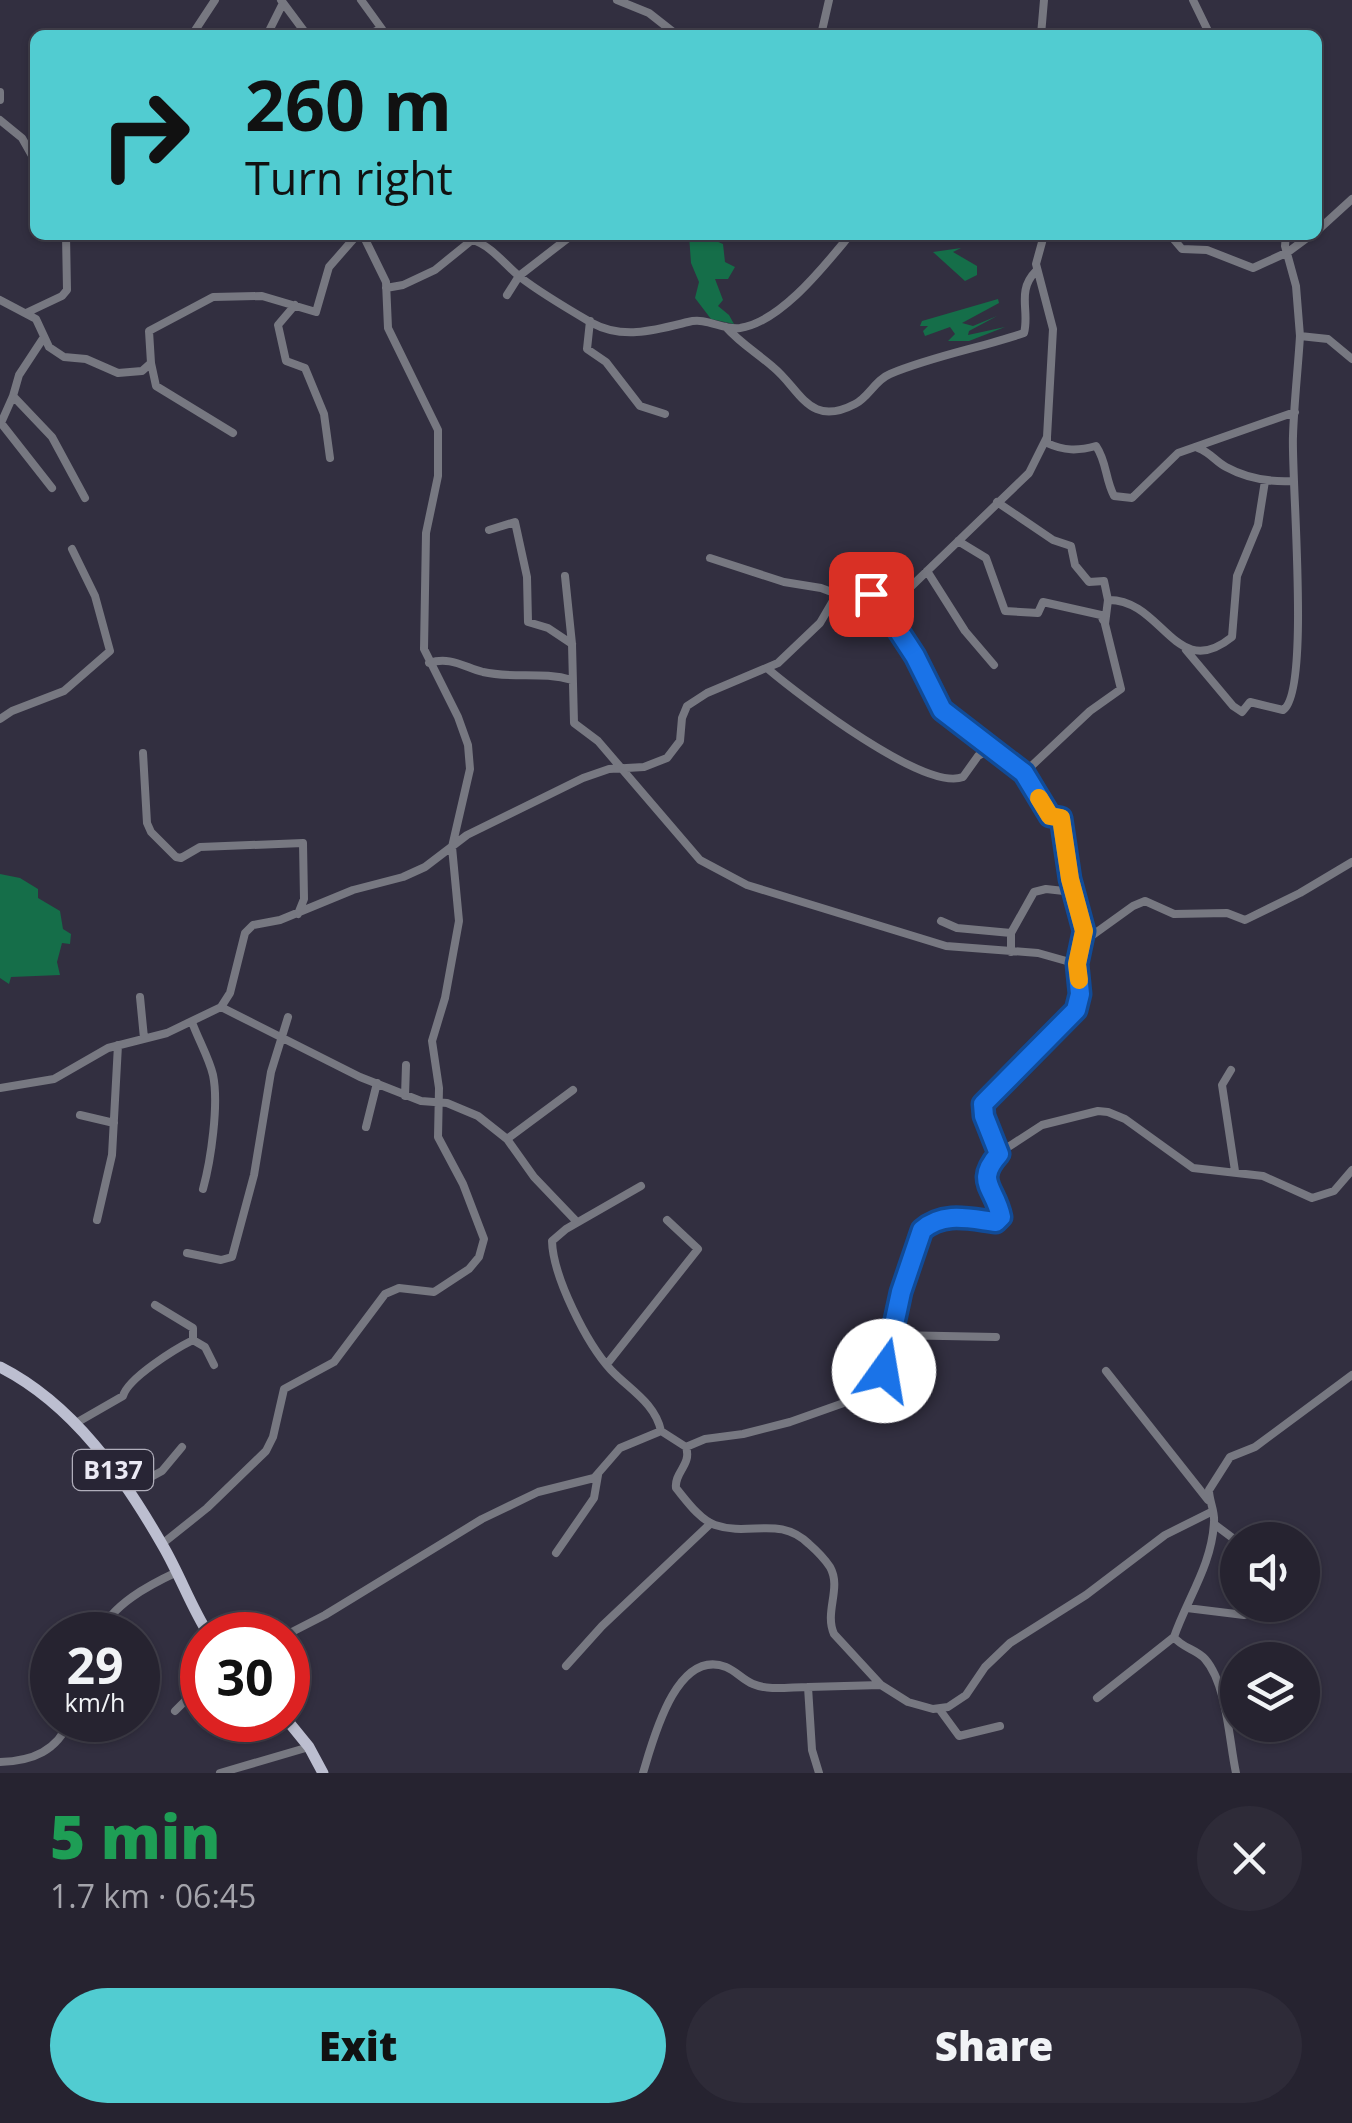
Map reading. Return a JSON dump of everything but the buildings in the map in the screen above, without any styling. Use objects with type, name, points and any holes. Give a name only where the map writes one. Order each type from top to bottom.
[{"type":"main road","name":"B137","points":[[0,1367],[40,1390],[76,1422],[162,1544],[197,1612]]},
{"type":"main road","points":[[305,1742],[323,1773]]},
{"type":"street","points":[[195,30],[215,0]]},
{"type":"street","points":[[361,0],[384,30]]},
{"type":"street","points":[[617,0],[650,14],[671,30]]},
{"type":"street","points":[[823,30],[830,0]]},
{"type":"street","points":[[1041,30],[1044,0]]},
{"type":"street","points":[[1193,0],[1208,30]]},
{"type":"street","points":[[269,30],[282,1],[303,30]]},
{"type":"street","points":[[0,92],[0,100]]},
{"type":"street","points":[[0,120],[22,138],[30,152]]},
{"type":"street","points":[[1322,226],[1352,199]]},
{"type":"street","points":[[26,313],[67,290],[66,240]]},
{"type":"street","points":[[233,432],[156,386],[148,331],[201,301],[242,294],[318,310],[329,267],[359,240]]},
{"type":"street","points":[[162,1544],[207,1508],[266,1450],[285,1387],[334,1362],[385,1294],[399,1288],[434,1292],[469,1269],[479,1257],[484,1239],[438,1137],[439,1088],[432,1041],[445,998],[460,908],[452,872],[452,846],[470,769],[468,745],[458,717],[429,664],[424,635],[424,560],[440,441],[436,422],[388,328],[386,288],[365,240]]},
{"type":"street","points":[[386,288],[403,285],[435,270],[472,240],[484,245],[519,276],[600,327],[643,334],[702,319],[726,327],[746,326],[775,312],[811,280],[846,240]]},
{"type":"street","points":[[507,295],[519,276],[566,240]]},
{"type":"street","points":[[726,327],[778,372],[805,404],[820,410],[842,410],[864,399],[888,374],[1024,334],[1022,299],[1036,270],[1043,240]]},
{"type":"street","points":[[1174,240],[1182,249],[1207,250],[1249,267],[1288,252],[1304,240]]},
{"type":"street","points":[[1108,600],[1119,601],[1161,626],[1242,712],[1250,702],[1283,710],[1290,706],[1295,694],[1298,566],[1292,481],[1300,336],[1287,240]]},
{"type":"street","points":[[1036,270],[1046,292],[1053,329],[1047,443],[1080,450],[1096,446],[1105,460],[1107,482],[1114,496],[1132,498],[1176,455],[1295,412]]},
{"type":"street","points":[[0,300],[39,322],[50,347],[64,357],[86,359],[118,373],[142,371],[152,363]]},
{"type":"street","points":[[295,305],[278,325],[286,361],[305,368],[324,414],[330,458]]},
{"type":"street","points":[[590,322],[587,350],[606,362],[640,406],[665,414]]},
{"type":"street","points":[[1300,336],[1328,339],[1352,359]]},
{"type":"street","points":[[44,337],[17,379],[13,396],[4,403],[2,422],[52,488]]},
{"type":"street","points":[[13,396],[52,438],[85,498]]},
{"type":"street","points":[[883,607],[896,601],[1029,473],[1047,437]]},
{"type":"street","points":[[1198,448],[1228,468],[1266,481],[1292,481]]},
{"type":"street","points":[[1186,650],[1194,652],[1223,644],[1232,637],[1237,576],[1262,511],[1266,481]]},
{"type":"street","points":[[996,502],[1053,540],[1070,545],[1076,565],[1089,582],[1104,580],[1108,600],[1105,624]]},
{"type":"street","points":[[489,530],[515,522],[527,576],[528,622],[548,628],[572,644]]},
{"type":"street","points":[[958,541],[986,558],[1006,611],[1038,613],[1043,602],[1101,615],[1105,624],[1120,689],[1090,711],[1024,773]]},
{"type":"street","points":[[0,719],[64,690],[110,650],[95,596],[72,549]]},
{"type":"street","points":[[710,558],[790,584],[837,594],[866,592],[883,607],[915,656],[942,710],[1024,773],[1050,816],[1061,818],[1072,892],[1083,924],[1077,964],[1080,994],[1076,1010],[983,1104],[999,1154]]},
{"type":"street","points":[[927,570],[965,631],[994,665]]},
{"type":"street","points":[[566,576],[574,723],[598,741],[700,860],[748,885],[946,946],[1045,954],[1077,964]]},
{"type":"street","points":[[0,1088],[54,1079],[118,1045],[192,1022],[221,1006],[230,993],[248,928],[298,914],[353,890],[403,877],[425,867],[452,846],[583,778],[644,767],[667,758],[680,741],[687,706],[707,693],[768,669],[820,624],[837,594]]},
{"type":"street","points":[[429,664],[448,660],[488,673],[543,673],[572,680]]},
{"type":"street","points":[[768,669],[852,732],[944,780],[964,777],[978,756],[990,748]]},
{"type":"street","points":[[143,753],[147,823],[176,858],[200,847],[303,842],[305,887],[298,914]]},
{"type":"street","points":[[1083,942],[1133,906],[1145,902],[1174,914],[1227,913],[1244,920],[1352,862]]},
{"type":"street","points":[[1011,952],[1010,933],[1036,890],[1072,892]]},
{"type":"street","points":[[941,921],[956,928],[1010,933]]},
{"type":"street","points":[[140,997],[144,1038]]},
{"type":"street","points":[[221,1006],[280,1039],[405,1096],[461,1108],[478,1116],[507,1139],[534,1177],[577,1222]]},
{"type":"street","points":[[187,1253],[221,1260],[232,1257],[288,1018]]},
{"type":"street","points":[[192,1022],[213,1074],[214,1098],[203,1188]]},
{"type":"street","points":[[96,1220],[112,1155],[118,1045]]},
{"type":"street","points":[[405,1096],[406,1064]]},
{"type":"street","points":[[1232,1070],[1222,1085],[1235,1171]]},
{"type":"street","points":[[366,1127],[377,1084]]},
{"type":"street","points":[[507,1139],[573,1090]]},
{"type":"street","points":[[686,1447],[705,1439],[790,1422],[855,1399],[882,1376],[917,1240],[925,1226],[954,1217],[999,1220],[1001,1212],[986,1178],[987,1168],[999,1154],[1051,1121],[1108,1112],[1193,1168],[1262,1176],[1316,1199],[1334,1192],[1352,1170]]},
{"type":"street","points":[[80,1115],[114,1124]]},
{"type":"street","points":[[641,1186],[554,1237],[551,1246],[574,1308],[606,1364],[648,1404],[661,1431],[686,1447]]},
{"type":"street","points":[[606,1364],[697,1250],[667,1220]]},
{"type":"street","points":[[155,1304],[193,1328],[193,1340]]},
{"type":"street","points":[[892,1335],[996,1337]]},
{"type":"street","points":[[193,1340],[206,1347],[214,1366]]},
{"type":"street","points":[[76,1422],[123,1396],[126,1387],[193,1340]]},
{"type":"street","points":[[1106,1371],[1212,1507]]},
{"type":"street","points":[[1098,1698],[1174,1637],[1201,1578],[1214,1524],[1211,1486],[1230,1457],[1255,1446],[1352,1375]]},
{"type":"street","points":[[556,1553],[594,1498],[598,1475],[616,1452],[661,1431]]},
{"type":"street","points":[[127,1490],[162,1470],[182,1447]]},
{"type":"street","points":[[686,1447],[687,1462],[675,1480],[676,1488],[710,1524],[798,1532],[832,1571],[834,1595],[829,1623],[834,1634],[881,1685],[908,1702],[940,1710],[958,1703],[1010,1642],[1086,1596],[1155,1542],[1212,1507]]},
{"type":"street","points":[[310,1623],[482,1519],[538,1492],[598,1475]]},
{"type":"street","points":[[566,1666],[602,1626],[710,1524]]},
{"type":"street","points":[[1214,1524],[1220,1528]]},
{"type":"street","points":[[114,1612],[177,1572]]},
{"type":"street","points":[[1188,1608],[1220,1612]]},
{"type":"street","points":[[1174,1637],[1178,1643],[1197,1651],[1211,1667],[1218,1683],[1236,1773]]},
{"type":"street","points":[[643,1773],[657,1726],[693,1670],[724,1666],[758,1686],[881,1685]]},
{"type":"street","points":[[808,1688],[812,1750],[819,1773]]},
{"type":"street","points":[[175,1711],[180,1706]]},
{"type":"street","points":[[940,1710],[959,1736],[1000,1726]]},
{"type":"street","points":[[0,1762],[22,1760],[56,1742]]},
{"type":"street","points":[[220,1773],[309,1747]]},
{"type":"green space","points":[[689,240],[723,244],[725,262],[735,267],[728,279],[715,279],[723,300],[718,306],[734,324],[711,319],[695,298],[699,282],[691,263]]},
{"type":"green space","points":[[961,248],[953,252],[977,266],[977,275],[965,281],[933,252]]},
{"type":"green space","points":[[998,299],[999,303],[962,323],[973,326],[997,316],[968,335],[1005,327],[969,341],[948,341],[955,334],[950,327],[925,336],[923,331],[928,326],[920,326],[922,321]]},
{"type":"green space","points":[[0,874],[20,878],[38,889],[38,898],[60,911],[63,929],[71,934],[70,944],[62,943],[57,962],[60,975],[11,977],[9,984],[0,978]]},
{"type":"slow traffic","points":[[1039,798],[1050,816],[1061,818],[1066,860],[1084,931],[1077,964],[1079,980]]},
{"type":"route","points":[[871,594],[915,656],[942,710],[1024,773],[1050,816],[1061,818],[1066,860],[1084,931],[1077,964],[1080,1000],[1076,1010],[983,1104],[999,1154],[987,1168],[986,1178],[1001,1217],[992,1222],[954,1217],[925,1226],[901,1292],[884,1371]]}]
